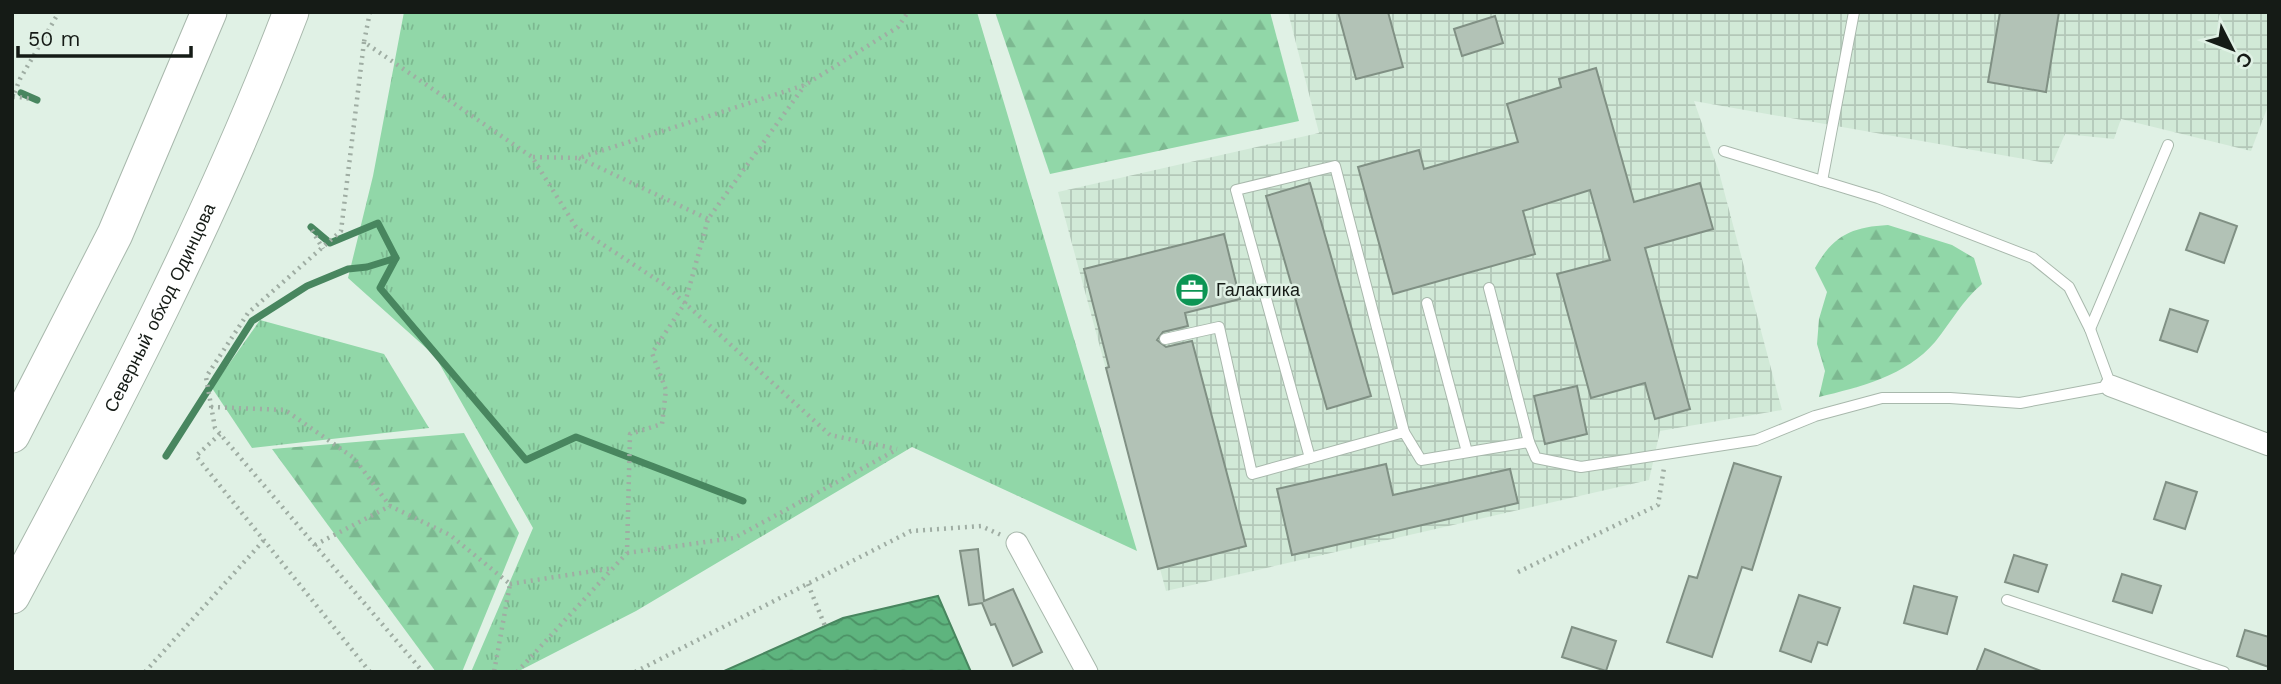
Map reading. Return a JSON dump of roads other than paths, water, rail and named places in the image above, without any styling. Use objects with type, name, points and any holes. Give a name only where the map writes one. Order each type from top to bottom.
[{"type":"highway","points":[[12,435],[115,234],[209,12]]},
{"type":"highway","name":"Северный обход Одинцова","points":[[12,596],[182,267],[291,12]]},
{"type":"street","points":[[2111,386],[2269,445]]},
{"type":"street","points":[[1017,543],[1087,672]]},
{"type":"lane","points":[[1822,181],[1854,12]]},
{"type":"lane","points":[[2090,329],[2168,145]]},
{"type":"lane","points":[[1489,288],[1529,442],[1536,458],[1581,467],[1756,440],[1815,416],[1882,398],[1950,398],[2020,403],[2111,386],[2090,329],[2069,288],[2033,258],[1878,198],[1724,151]]},
{"type":"lane","points":[[1310,458],[1236,190],[1335,166],[1404,432],[1422,460],[1529,442]]},
{"type":"lane","points":[[1427,303],[1467,452]]},
{"type":"lane","points":[[1165,339],[1219,327],[1252,474],[1404,432]]},
{"type":"lane","points":[[2007,600],[2224,672]]},
{"type":"water","points":[[938,596],[971,672],[722,672],[843,618]]},
{"type":"waterway","points":[[21,93],[37,100]]},
{"type":"waterway","points":[[311,227],[330,243],[378,223],[396,258],[380,288],[526,460],[576,437],[743,501]]},
{"type":"waterway","points":[[166,456],[252,321],[307,286],[348,269],[367,267],[396,258]]},
{"type":"place","name":"Галактика","points":[[1192,290]]}]
